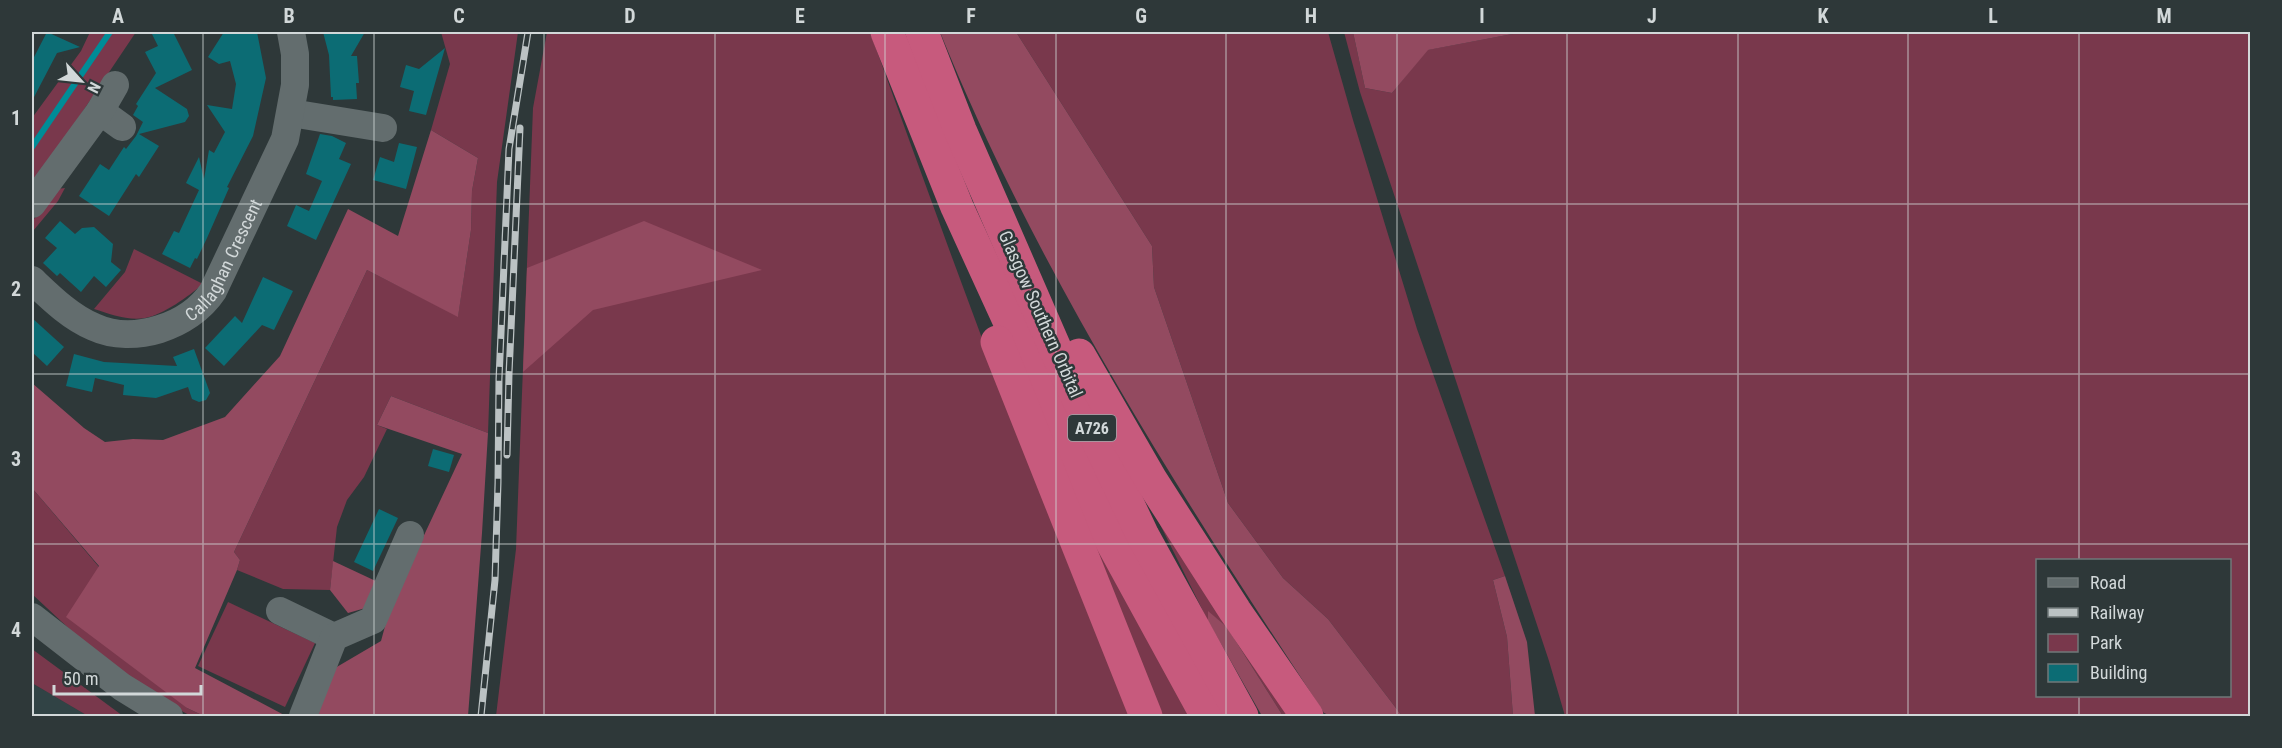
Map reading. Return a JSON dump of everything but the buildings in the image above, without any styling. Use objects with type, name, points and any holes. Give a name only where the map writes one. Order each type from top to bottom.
[{"type":"highway","name":"Glasgow Southern Orbital","points":[[887,32],[957,207],[1102,524],[1206,717]]},
{"type":"highway","name":"Glasgow Southern Orbital","points":[[922,32],[992,203],[1065,371],[1143,536],[1242,717]]},
{"type":"highway","name":"A726","points":[[992,203],[1151,480],[1306,717]]},
{"type":"highway","name":"A726","points":[[957,207],[1002,358],[1146,717]]},
{"type":"street","name":"Callaghan Crescent","points":[[32,280],[80,320],[106,331],[130,334],[153,331],[182,320],[200,308],[213,291],[285,139],[295,85],[295,54],[291,32]]},
{"type":"street","points":[[32,204],[111,119],[115,85]]},
{"type":"street","points":[[291,113],[383,128]]},
{"type":"street","points":[[303,717],[334,637],[373,620],[410,536]]},
{"type":"street","points":[[280,611],[334,637]]},
{"type":"street","points":[[32,617],[122,687],[169,717]]},
{"type":"shaded area","points":[[940,32],[1016,32],[1152,246],[1154,287],[1228,503],[1283,578],[1328,619],[1402,716],[1331,716],[1324,713],[1217,549],[1115,382],[1021,210]]},
{"type":"shaded area","points":[[1353,32],[1523,32],[1428,50],[1392,93],[1365,88]]},
{"type":"shaded area","points":[[431,130],[478,158],[472,191],[471,230],[458,317],[367,270],[234,552],[240,560],[237,570],[195,668],[286,716],[204,716],[187,708],[66,617],[99,566],[32,488],[32,383],[84,428],[105,442],[133,439],[163,440],[225,417],[280,356],[348,209],[398,236]]},
{"type":"shaded area","points":[[644,221],[762,270],[593,310],[523,372],[527,268]]},
{"type":"shaded area","points":[[391,396],[488,433],[468,716],[312,716],[335,668],[381,641],[390,608],[462,454],[377,425]]},
{"type":"shaded area","points":[[333,561],[380,583],[369,607],[348,613],[330,590]]},
{"type":"shaded area","points":[[1505,576],[1527,642],[1535,716],[1513,716],[1507,637],[1493,580]]},
{"type":"shaded area","points":[[1208,611],[1227,627],[1283,716],[1262,716],[1208,621]]},
{"type":"shaded area","points":[[32,683],[88,716],[32,716]]},
{"type":"green space","points":[[90,32],[136,32],[32,187],[32,118],[81,51]]},
{"type":"green space","points":[[441,32],[518,32],[497,182],[488,433],[391,396],[377,425],[387,429],[364,477],[347,500],[337,527],[330,590],[283,589],[237,570],[240,560],[234,552],[367,270],[458,316],[471,230],[472,191],[478,158],[431,130],[450,64]]},
{"type":"green space","points":[[547,32],[870,32],[1028,461],[1130,716],[496,716],[516,549],[533,108]]},
{"type":"green space","points":[[1016,32],[1328,32],[1417,329],[1505,576],[1493,580],[1507,637],[1513,716],[1402,716],[1328,619],[1283,578],[1228,503],[1154,287],[1152,246]]},
{"type":"green space","points":[[1344,32],[1353,32],[1365,88],[1392,93],[1427,50],[1523,32],[2250,32],[2250,716],[1565,716],[1549,661],[1360,92]]},
{"type":"green space","points":[[65,188],[58,201],[33,231],[32,221],[47,205],[57,189]]},
{"type":"green space","points":[[134,249],[203,284],[168,309],[145,318],[126,318],[94,309],[125,272]]},
{"type":"green space","points":[[1049,441],[1190,716],[1154,716]]},
{"type":"green space","points":[[1122,448],[1295,716],[1283,716],[1227,627],[1208,612],[1208,621]]},
{"type":"green space","points":[[32,488],[99,567],[187,708],[204,716],[191,716],[165,702],[92,650],[32,594]]},
{"type":"green space","points":[[228,602],[315,643],[285,707],[198,666]]},
{"type":"green space","points":[[32,649],[123,716],[88,716],[32,683]]},
{"type":"waterway","points":[[32,147],[110,32]]},
{"type":"railway","points":[[481,716],[495,580],[499,379],[509,149],[528,32]]},
{"type":"railway","points":[[507,455],[520,128]]}]
